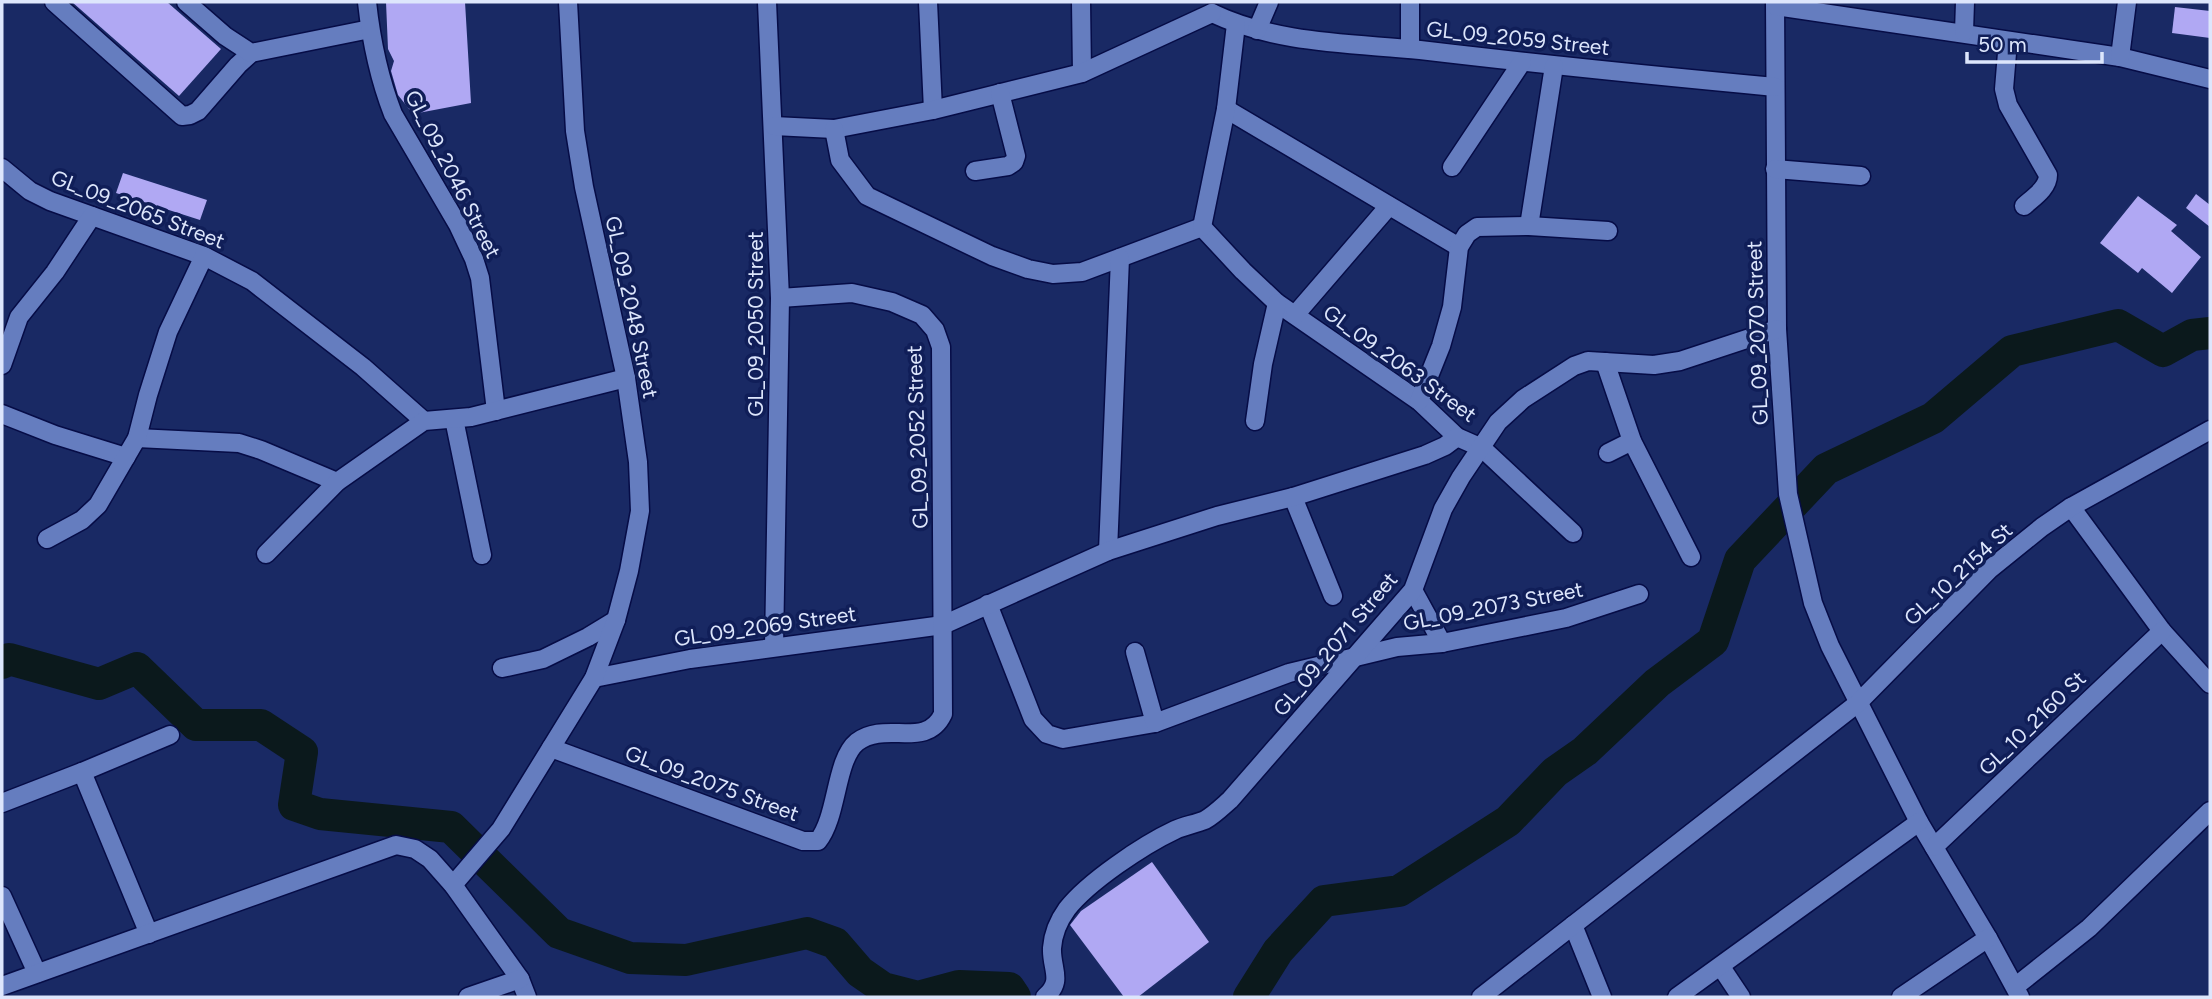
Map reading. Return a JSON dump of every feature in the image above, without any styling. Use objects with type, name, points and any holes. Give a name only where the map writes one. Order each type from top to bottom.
[{"type":"street","points":[[54,2],[182,116],[190,116],[198,111],[251,53],[370,29]]},
{"type":"street","points":[[186,2],[225,36],[251,53]]},
{"type":"street","name":"GL_09_2046 Street","points":[[367,2],[370,29],[386,97],[393,114],[458,225],[480,278],[496,411]]},
{"type":"street","name":"GL_09_2048 Street","points":[[453,885],[501,829],[594,678],[616,620],[629,571],[640,511],[638,462],[626,378],[584,187],[575,131],[568,2]]},
{"type":"street","name":"GL_09_2050 Street","points":[[768,2],[780,298],[774,647]]},
{"type":"street","points":[[928,2],[933,110]]},
{"type":"street","points":[[1081,2],[1082,73]]},
{"type":"street","points":[[1257,30],[1269,2]]},
{"type":"street","points":[[1410,2],[1410,49]]},
{"type":"street","points":[[1964,32],[1965,2]]},
{"type":"street","points":[[2120,57],[2127,2]]},
{"type":"street","points":[[1775,4],[2120,57],[2210,79]]},
{"type":"street","name":"GL_09_2070 Street","points":[[1775,4],[1777,329],[1788,494],[1813,603],[1858,704],[1919,822],[2018,992]]},
{"type":"street","points":[[774,125],[834,128],[933,110],[1082,73],[1211,7]]},
{"type":"street","name":"GL_09_2059 Street","points":[[1211,7],[1236,24],[1320,42],[1775,87]]},
{"type":"street","points":[[834,128],[840,160],[867,196],[992,256],[1028,269],[1053,274],[1082,272],[1202,227],[1226,109],[1236,24]]},
{"type":"street","points":[[2008,41],[2004,89],[2008,105],[2048,175],[2048,182],[2024,206]]},
{"type":"street","points":[[1452,167],[1522,62]]},
{"type":"street","points":[[1530,226],[1554,66]]},
{"type":"street","points":[[975,172],[1008,166],[1014,162],[1016,156],[1000,93]]},
{"type":"street","points":[[1226,109],[1459,247]]},
{"type":"street","name":"GL_09_2065 Street","points":[[2,168],[30,191],[50,201],[204,256],[252,281],[363,367],[424,421]]},
{"type":"street","points":[[1775,169],[1861,176]]},
{"type":"street","points":[[1295,315],[1389,206]]},
{"type":"street","points":[[2,365],[19,317],[55,272],[92,216]]},
{"type":"street","points":[[1419,401],[1441,346],[1452,307],[1459,247],[1467,234],[1477,227],[1530,226],[1608,230]]},
{"type":"street","name":"GL_09_2063 Street","points":[[1202,227],[1243,271],[1278,303],[1419,401],[1457,436],[1482,448],[1573,533]]},
{"type":"street","points":[[47,540],[82,520],[98,505],[137,438],[167,332],[204,256]]},
{"type":"street","points":[[1108,551],[1120,258]]},
{"type":"street","name":"GL_09_2052 Street","points":[[780,298],[852,293],[892,302],[922,316],[935,330],[941,347],[943,625]]},
{"type":"street","points":[[1255,421],[1263,364],[1278,303]]},
{"type":"street","name":"GL_09_2071 Street","points":[[1045,997],[1053,990],[1056,979],[1052,949],[1057,926],[1065,911],[1082,892],[1117,866],[1174,830],[1206,819],[1230,800],[1413,590],[1443,509],[1461,477],[1499,422],[1523,399],[1574,366],[1588,361],[1654,365],[1680,361],[1777,329]]},
{"type":"street","points":[[1605,362],[1632,442],[1690,557]]},
{"type":"street","points":[[267,554],[337,482],[424,421],[454,419],[496,411],[626,378]]},
{"type":"street","points":[[2,414],[55,435],[126,457]]},
{"type":"street","points":[[454,419],[482,555]]},
{"type":"street","name":"GL_10_2154 St","points":[[1481,997],[1858,704],[1990,569],[2071,507],[2210,430]]},
{"type":"street","name":"GL_09_2069 Street","points":[[594,678],[690,659],[943,625],[1108,551],[1425,455],[1445,446],[1457,436]]},
{"type":"street","points":[[137,438],[239,443],[337,482]]},
{"type":"street","points":[[1608,453],[1632,442]]},
{"type":"street","points":[[1293,497],[1333,596]]},
{"type":"street","points":[[2071,507],[2162,631],[2210,684]]},
{"type":"street","points":[[1413,590],[1442,643]]},
{"type":"street","name":"GL_09_2073 Street","points":[[988,604],[1033,719],[1047,734],[1063,739],[1155,723],[1289,673],[1397,648],[1442,643],[1566,618],[1639,594]]},
{"type":"street","points":[[502,668],[543,659],[578,643],[616,620]]},
{"type":"street","name":"GL_09_2075 Street","points":[[551,748],[803,841],[818,841],[827,830],[848,754],[858,742],[876,734],[926,732],[937,726],[943,714],[943,625]]},
{"type":"street","name":"GL_10_2160 St","points":[[1934,847],[2162,631]]},
{"type":"street","points":[[1135,652],[1155,723]]},
{"type":"street","points":[[2,803],[170,735]]},
{"type":"street","points":[[82,772],[149,934]]},
{"type":"street","points":[[2018,992],[2089,928],[2210,811]]},
{"type":"street","points":[[1677,997],[1919,822]]},
{"type":"street","points":[[2,986],[396,845],[415,849],[430,859],[453,885],[520,979],[527,997]]},
{"type":"street","points":[[2,896],[37,973]]},
{"type":"street","points":[[1573,925],[1602,997]]},
{"type":"street","points":[[1901,997],[1988,939]]},
{"type":"street","points":[[1721,967],[1741,997]]},
{"type":"street","points":[[468,997],[520,979]]},
{"type":"building","points":[[72,2],[167,2],[221,49],[179,96]]},
{"type":"building","points":[[386,2],[465,2],[471,103],[413,114],[398,95],[391,71],[394,61],[388,49]]},
{"type":"building","points":[[2175,7],[2210,11],[2210,38],[2172,33]]},
{"type":"building","points":[[123,173],[207,200],[200,220],[116,193]]},
{"type":"building","points":[[2196,194],[2210,205],[2210,227],[2186,208]]},
{"type":"building","points":[[2138,196],[2177,225],[2171,231],[2201,257],[2172,293],[2142,268],[2138,273],[2100,243]]},
{"type":"building","points":[[1152,862],[1209,942],[1138,997],[1124,997],[1070,925],[1081,911]]},
{"type":"waterway","points":[[1249,997],[1278,951],[1324,901],[1399,891],[1508,821],[1555,772],[1585,751],[1657,683],[1713,641],[1740,560],[1826,469],[1933,418],[2012,351],[2118,325],[2163,351],[2192,335],[2210,333]]},
{"type":"waterway","points":[[2,663],[9,659],[99,684],[137,668],[196,725],[261,725],[302,752],[294,805],[320,814],[451,827],[559,933],[630,958],[686,960],[807,933],[835,943],[860,972],[883,988],[918,997],[959,986],[1009,988],[1015,997]]}]
